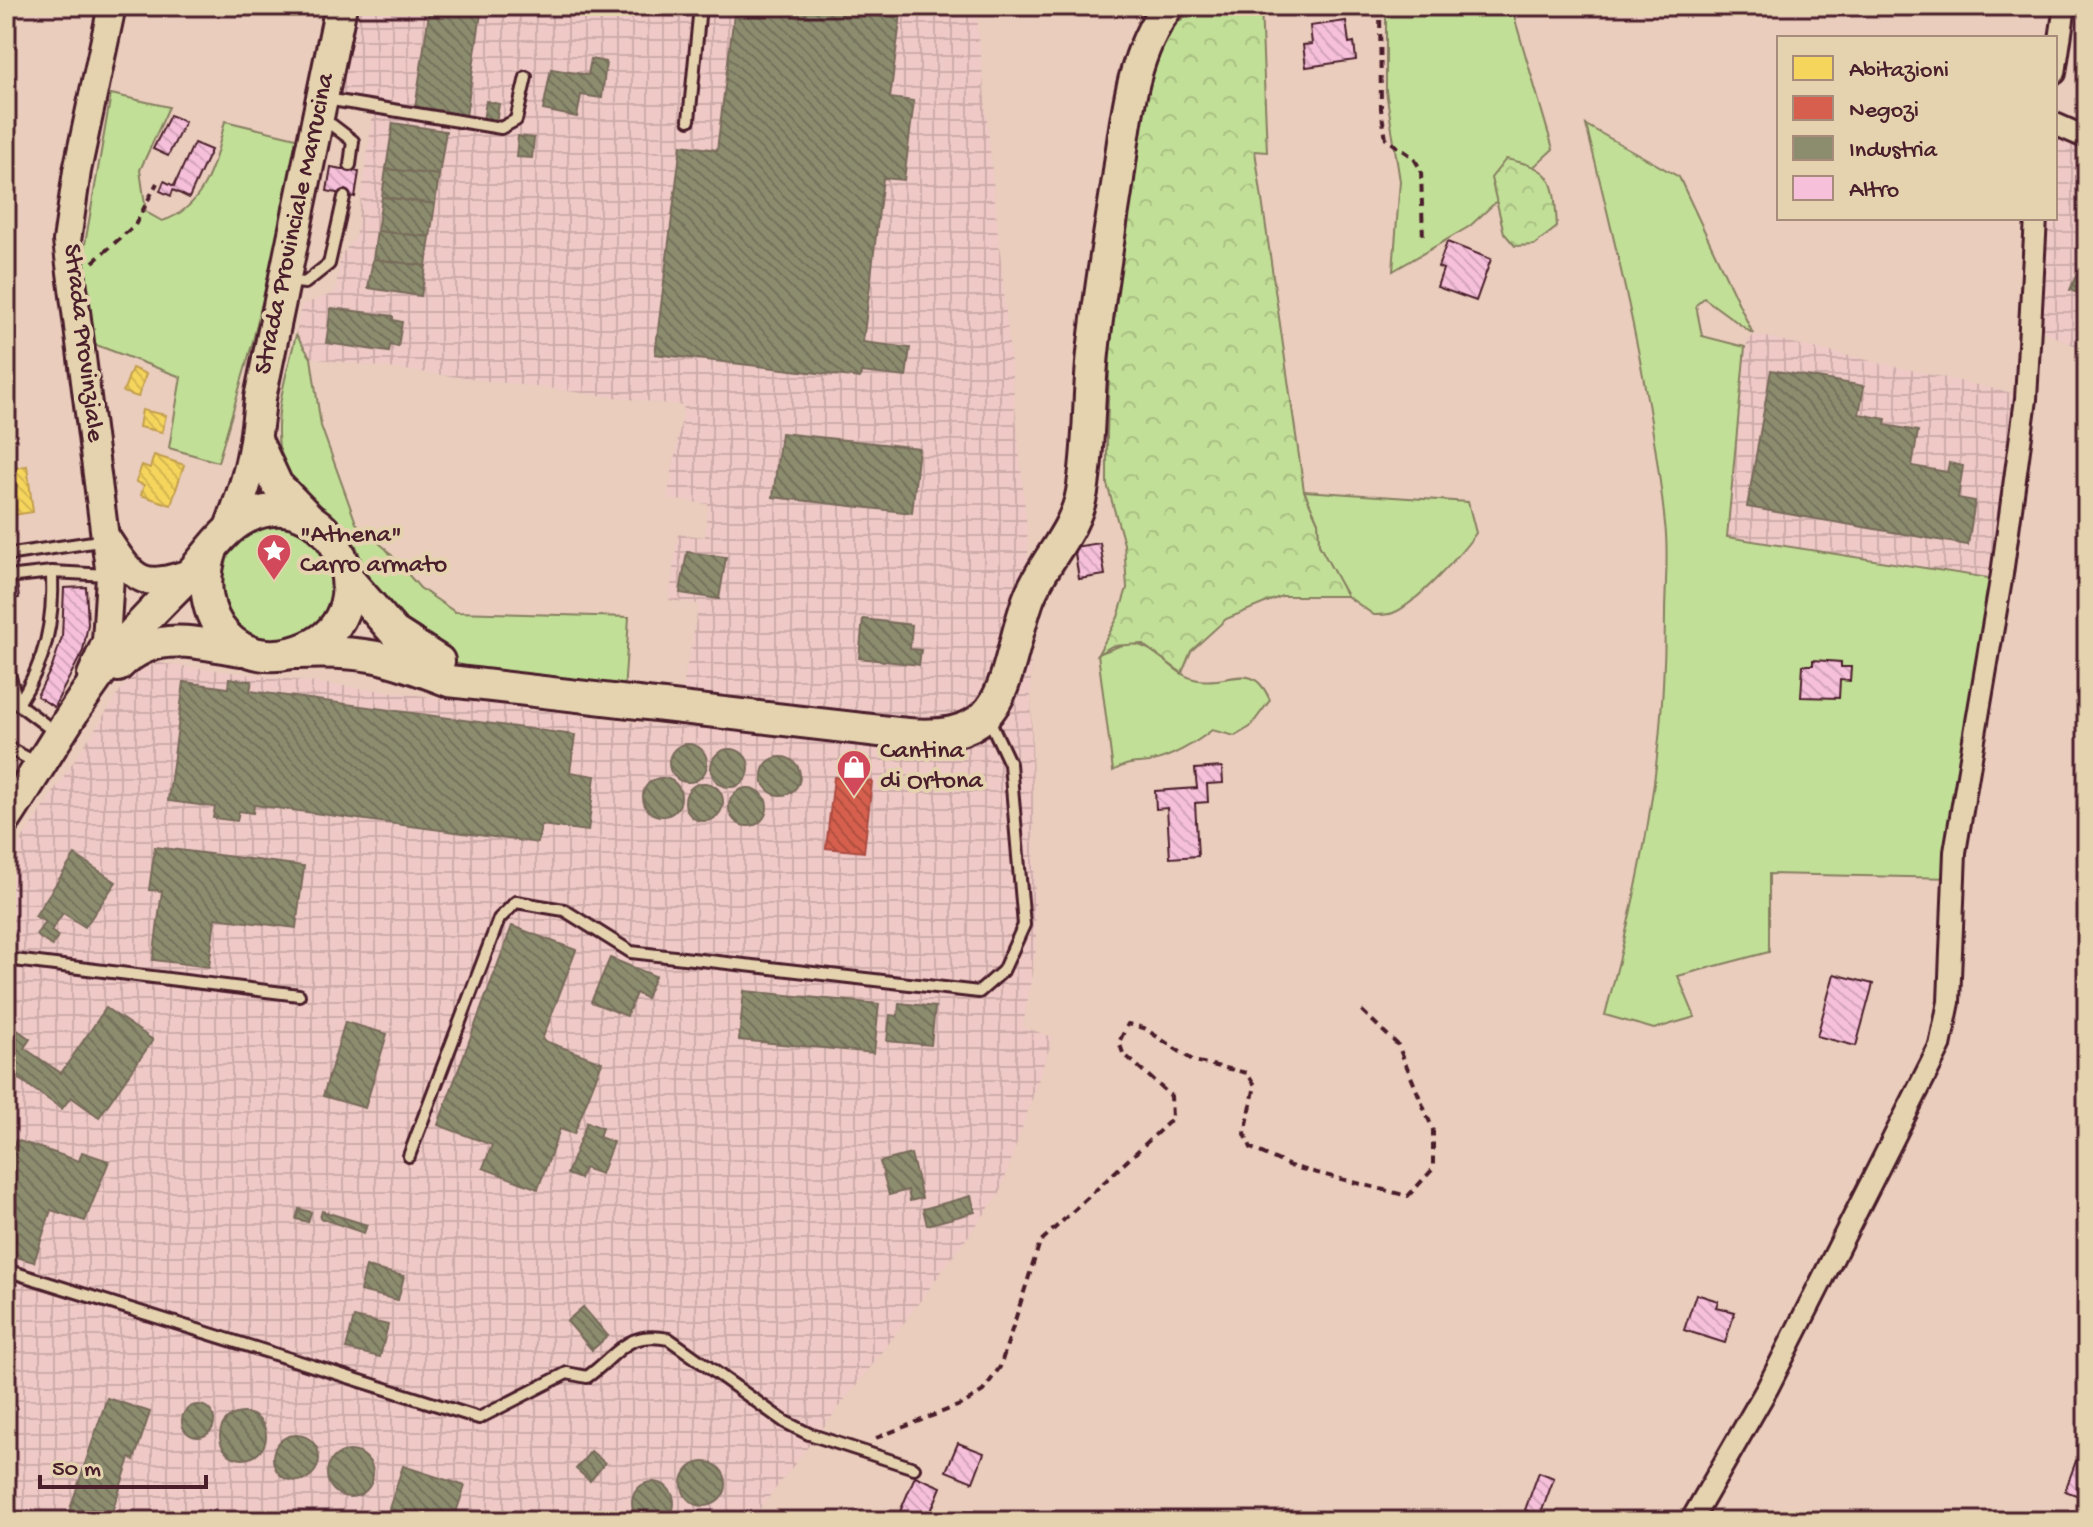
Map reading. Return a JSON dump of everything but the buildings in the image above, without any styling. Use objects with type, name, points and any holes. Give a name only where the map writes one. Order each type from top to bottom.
[{"type":"main road","name":"Strada Provinciale Marrucina","points":[[212,550],[249,481],[257,442],[260,398],[341,6]]},
{"type":"main road","points":[[68,723],[129,655],[144,647],[178,639],[259,653],[348,651],[386,656],[449,681],[926,737],[957,733],[987,714],[1007,680],[1018,630],[1032,590],[1075,520],[1082,495],[1093,354],[1127,113],[1143,51],[1168,6]]},
{"type":"main road","name":"Strada Provinciale Marrucina","points":[[257,442],[277,485],[310,520]]},
{"type":"main road","points":[[6,819],[68,723],[138,627],[212,550],[249,517],[269,511],[291,513],[310,520],[330,534],[343,555],[348,579],[346,604],[335,626],[317,643],[295,653]]},
{"type":"main road","points":[[212,550],[203,581],[210,613],[229,639],[259,653]]},
{"type":"main road","points":[[348,579],[383,621],[416,649],[496,686]]},
{"type":"street","name":"Strada Provinziale","points":[[110,576],[108,540],[67,241],[77,171],[112,6]]},
{"type":"street","points":[[2057,60],[2065,6]]},
{"type":"street","points":[[2057,125],[2087,138]]},
{"type":"street","points":[[1691,1521],[1768,1387],[1940,1046],[1949,1002],[1955,852],[2002,574],[2026,399],[2036,220]]},
{"type":"street","points":[[108,540],[123,564],[142,580],[161,582],[212,550]]},
{"type":"street","points":[[110,576],[126,612],[138,627],[178,639]]},
{"type":"street","points":[[68,723],[106,641],[110,576]]},
{"type":"lane","points":[[689,120],[700,6]]},
{"type":"lane","points":[[321,110],[501,128],[516,120],[526,77]]},
{"type":"lane","points":[[321,110],[332,125],[353,141],[350,165]]},
{"type":"lane","points":[[285,281],[305,283],[329,264],[344,197]]},
{"type":"lane","points":[[6,555],[108,540]]},
{"type":"lane","points":[[6,587],[7,577],[52,572],[110,576]]},
{"type":"lane","points":[[18,704],[39,669],[51,630],[52,572]]},
{"type":"lane","points":[[6,664],[18,704]]},
{"type":"lane","points":[[18,704],[68,723]]},
{"type":"lane","points":[[409,1156],[499,919],[516,902],[564,910],[631,952],[979,992],[1003,971],[1024,925],[1010,764],[987,714]]},
{"type":"lane","points":[[6,747],[41,765]]},
{"type":"lane","points":[[6,959],[299,995]]},
{"type":"lane","points":[[6,1270],[479,1418],[567,1373],[587,1377],[631,1340],[646,1334],[657,1336],[669,1339],[785,1422],[809,1434],[914,1468]]},
{"type":"path","points":[[1380,6],[1381,109],[1386,139],[1413,157],[1421,170],[1423,240]]},
{"type":"path","points":[[71,277],[135,225],[157,183]]},
{"type":"path","points":[[856,1447],[965,1403],[983,1391],[1000,1367],[1040,1242],[1172,1119],[1171,1096],[1123,1053],[1119,1042],[1128,1024],[1144,1028],[1194,1061],[1247,1073],[1255,1085],[1245,1134],[1251,1148],[1290,1166],[1408,1196],[1433,1169],[1433,1130],[1398,1045],[1358,1007]]},
{"type":"shaded area","points":[[353,6],[976,6],[1028,539],[1036,949],[1023,1027],[1053,1037],[1000,1193],[880,1355],[750,1521],[6,1521],[6,863],[132,673],[158,663],[675,727],[699,604],[669,600],[678,534],[705,537],[708,504],[667,499],[684,406],[311,358],[296,335],[301,305],[335,293],[341,255],[355,238],[373,113],[335,109]]},
{"type":"shaded area","points":[[2058,118],[2087,130],[2087,351],[2033,327],[2046,220],[2057,220]]},
{"type":"shaded area","points":[[1753,334],[2021,395],[1995,579],[1726,538],[1745,347]]},
{"type":"green space","points":[[1196,6],[1261,6],[1267,152],[1255,151],[1304,491],[1318,522],[1319,545],[1347,596],[1282,596],[1226,619],[1191,651],[1182,673],[1142,644],[1112,646],[1098,654],[1118,617],[1127,588],[1124,544],[1107,484],[1107,432],[1111,312],[1134,106],[1159,40]]},
{"type":"green space","points":[[1386,6],[1511,6],[1553,149],[1470,226],[1393,271],[1400,181],[1386,91]]},
{"type":"green space","points":[[111,94],[169,107],[140,170],[146,212],[162,221],[177,215],[199,194],[212,167],[225,121],[300,139],[253,341],[218,462],[169,448],[181,377],[91,343],[84,250]]},
{"type":"green space","points":[[1586,125],[1679,177],[1753,334],[1704,298],[1696,305],[1702,336],[1745,347],[1727,537],[1995,579],[1953,878],[1769,874],[1769,952],[1678,976],[1695,1017],[1654,1029],[1605,1015],[1630,915],[1656,769],[1664,668],[1666,535],[1643,373]]},
{"type":"green space","points":[[1506,159],[1534,167],[1549,179],[1552,187],[1557,227],[1534,245],[1515,246],[1504,233],[1491,178]]},
{"type":"green space","points":[[296,335],[311,358],[321,426],[356,523],[386,549],[420,588],[455,612],[629,617],[624,693],[544,684],[491,674],[441,656],[405,631],[368,580],[350,536],[302,498],[289,479],[282,460],[278,419]]},
{"type":"green space","points":[[1304,491],[1468,502],[1476,533],[1413,600],[1393,613],[1374,615],[1347,596],[1331,569],[1319,545],[1318,522]]},
{"type":"green space","points":[[276,526],[298,531],[316,543],[328,561],[333,583],[328,605],[316,623],[298,635],[276,640],[254,635],[236,623],[224,605],[219,583],[224,561],[236,543],[254,531]]},
{"type":"green space","points":[[1127,643],[1148,649],[1181,673],[1199,680],[1240,676],[1256,680],[1270,700],[1250,727],[1235,736],[1212,730],[1191,745],[1165,757],[1126,765],[1113,771],[1098,654]]},
{"type":"place","name":"\"Athena\" Carro armato","points":[[274,582]]},
{"type":"place","name":"Cantina di Ortona","points":[[854,798]]}]
